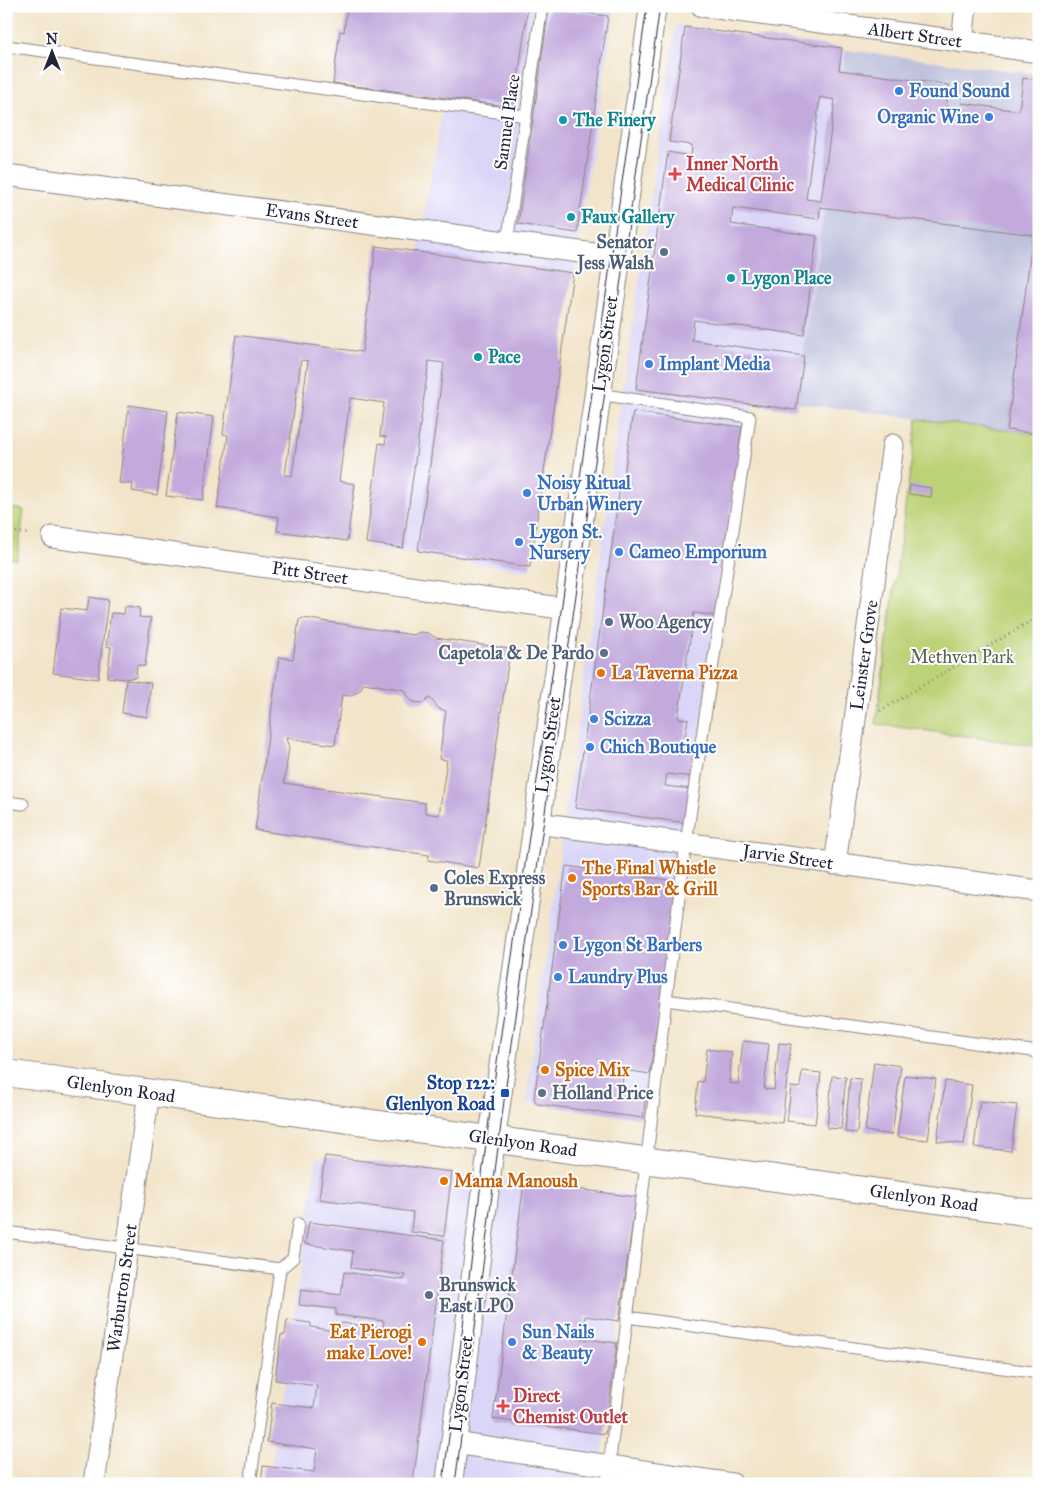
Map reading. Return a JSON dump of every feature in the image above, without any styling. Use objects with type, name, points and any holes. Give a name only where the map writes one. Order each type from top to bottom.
[{"type":"street","name":"Lygon Street","points":[[449,1484],[492,1139],[653,6]]},
{"type":"street","name":"Albert Street","points":[[702,6],[821,14],[962,42],[1039,52]]},
{"type":"street","points":[[962,42],[966,6]]},
{"type":"street","name":"Evans Street","points":[[6,175],[617,257]]},
{"type":"street","name":"Leinster Grove","points":[[835,864],[893,445]]},
{"type":"street","name":"Pitt Street","points":[[53,537],[567,609]]},
{"type":"street","name":"Jarvie Street","points":[[537,823],[1039,892]]},
{"type":"street","name":"Glenlyon Road","points":[[6,1073],[1039,1214]]},
{"type":"street","name":"Warburton Street","points":[[94,1484],[149,1092]]},
{"type":"street","points":[[454,1443],[608,1475],[732,1484]]},
{"type":"lane","name":"Samuel Place","points":[[507,243],[542,6]]},
{"type":"lane","points":[[6,46],[526,116]]},
{"type":"lane","points":[[598,394],[750,417],[686,843],[608,1475]]},
{"type":"lane","points":[[6,802],[24,804]]},
{"type":"lane","points":[[666,1000],[1039,1052]]},
{"type":"lane","points":[[250,1484],[280,1269],[293,1258],[298,1224]]},
{"type":"lane","points":[[6,1232],[280,1269]]},
{"type":"lane","points":[[627,1317],[1039,1373]]},
{"type":"path","points":[[855,716],[881,710],[1039,616]]},
{"type":"shaded area","points":[[460,6],[615,6],[529,571],[368,548]]},
{"type":"shaded area","points":[[676,25],[846,50],[796,410],[752,405],[686,843],[651,1120],[526,1103],[622,398]]},
{"type":"shaded area","points":[[846,50],[1039,74],[1039,434],[797,403]]},
{"type":"shaded area","points":[[317,1158],[633,1195],[599,1484],[269,1484]]},
{"type":"green space","name":"Methven Park","points":[[917,419],[1039,434],[1039,746],[876,724]]},
{"type":"green space","points":[[6,507],[24,510],[17,560],[6,558]]},
{"type":"building","points":[[347,6],[528,6],[514,107],[333,83],[340,31],[344,32]]},
{"type":"building","name":"The Finery","points":[[549,8],[608,16],[577,233],[518,224]]},
{"type":"building","points":[[685,27],[842,48],[839,70],[949,85],[946,109],[961,110],[962,103],[1019,111],[1023,78],[1039,80],[1039,434],[1007,430],[1033,235],[820,207],[819,219],[733,208],[731,224],[817,236],[804,335],[694,320],[692,340],[804,356],[796,410],[636,389],[668,152],[691,156],[692,145],[669,142]],"holes":[[[820,97],[835,100],[821,201],[806,199]]]},
{"type":"building","points":[[376,246],[573,273],[530,567],[418,551],[444,363],[429,361],[403,548],[366,543],[379,443],[385,444],[386,437],[380,436],[384,403],[350,398],[339,481],[355,484],[347,541],[277,531],[279,517],[217,508],[228,435],[223,434],[236,335],[362,352]],"holes":[[[301,360],[308,361],[292,476],[285,475]]]},
{"type":"building","points":[[129,405],[168,411],[157,495],[132,491],[133,484],[119,483]]},
{"type":"building","points":[[178,412],[214,417],[203,500],[166,496]]},
{"type":"building","points":[[633,412],[742,427],[716,616],[694,613],[678,718],[688,719],[684,744],[698,746],[693,777],[667,774],[665,786],[691,789],[687,823],[575,808],[620,487],[622,488]]},
{"type":"building","points":[[910,485],[932,488],[931,497],[909,494]]},
{"type":"building","points":[[89,597],[108,600],[98,679],[53,673],[61,608],[87,611]]},
{"type":"building","points":[[125,606],[140,608],[139,617],[151,618],[145,666],[137,665],[136,677],[125,679],[107,677],[111,647],[106,646],[111,613],[124,614]]},
{"type":"building","points":[[303,618],[413,635],[420,632],[428,633],[436,638],[510,649],[479,868],[428,860],[429,855],[255,830],[279,657],[293,659],[299,620]],"holes":[[[364,683],[405,690],[413,702],[423,703],[430,698],[439,709],[446,711],[439,759],[447,760],[439,815],[425,813],[425,803],[284,783],[289,748],[286,738],[335,745],[342,695],[351,696],[360,690]]]},
{"type":"building","points":[[126,680],[151,683],[147,717],[122,713]]},
{"type":"building","points":[[566,866],[677,881],[650,1074],[624,1070],[621,1092],[646,1095],[643,1118],[537,1104],[534,1099]]},
{"type":"building","points":[[743,1041],[769,1044],[764,1089],[774,1090],[779,1043],[791,1044],[782,1123],[695,1113],[698,1081],[703,1082],[707,1049],[732,1052],[729,1083],[738,1084]]},
{"type":"building","points":[[874,1062],[901,1066],[892,1135],[865,1131]]},
{"type":"building","points":[[802,1071],[821,1073],[815,1124],[787,1121],[791,1087],[800,1088]]},
{"type":"building","points":[[905,1075],[936,1079],[928,1140],[897,1137]]},
{"type":"building","points":[[832,1076],[846,1077],[841,1129],[827,1128]]},
{"type":"building","points":[[850,1078],[861,1079],[857,1133],[845,1132]]},
{"type":"building","points":[[945,1081],[972,1085],[964,1144],[937,1141]]},
{"type":"building","points":[[980,1101],[1017,1105],[1011,1151],[974,1147]]},
{"type":"building","points":[[325,1156],[452,1172],[444,1236],[411,1232],[413,1212],[319,1199]]},
{"type":"building","points":[[524,1182],[636,1197],[619,1321],[585,1316],[583,1333],[562,1330],[561,1336],[617,1343],[605,1434],[493,1419]]},
{"type":"building","points":[[309,1222],[444,1240],[413,1484],[261,1484],[263,1466],[314,1472],[317,1449],[267,1442],[272,1403],[314,1408],[317,1386],[275,1380],[281,1335],[285,1335],[287,1320],[311,1323],[311,1327],[340,1332],[341,1323],[383,1328],[384,1321],[336,1315],[336,1309],[299,1305],[301,1290],[341,1295],[344,1272],[404,1280],[405,1275],[351,1268],[353,1251],[305,1244]]},
{"type":"building","points":[[496,1480],[514,1483],[495,1484]]},
{"type":"tram line","points":[[443,1484],[491,1104],[647,6]]},
{"type":"tram line","points":[[455,1484],[505,1093],[660,6]]},
{"type":"place","name":"Found Sound","points":[[899,91]]},
{"type":"place","name":"Organic Wine","points":[[989,117]]},
{"type":"place","name":"The Finery","points":[[563,120]]},
{"type":"place","name":"Inner North Medical Clinic","points":[[675,174]]},
{"type":"place","name":"Faux Gallery","points":[[571,217]]},
{"type":"place","name":"Senator Jess Walsh","points":[[664,252]]},
{"type":"place","name":"Lygon Place","points":[[731,278]]},
{"type":"place","name":"Pace","points":[[478,357]]},
{"type":"place","name":"Implant Media","points":[[649,364]]},
{"type":"place","name":"Noisy Ritual Urban Winery","points":[[527,493]]},
{"type":"place","name":"Lygon St. Nursery","points":[[519,542]]},
{"type":"place","name":"Cameo Emporium","points":[[619,552]]},
{"type":"place","name":"Woo Agency","points":[[609,622]]},
{"type":"place","name":"Capetola & De Pardo","points":[[604,653]]},
{"type":"place","name":"La Taverna Pizza","points":[[601,673]]},
{"type":"place","name":"Scizza","points":[[594,719]]},
{"type":"place","name":"Chich Boutique","points":[[590,747]]},
{"type":"place","name":"The Final Whistle Sports Bar & Grill","points":[[572,878]]},
{"type":"place","name":"Coles Express Brunswick","points":[[434,888]]},
{"type":"place","name":"Lygon St Barbers","points":[[563,945]]},
{"type":"place","name":"Laundry Plus","points":[[558,977]]},
{"type":"place","name":"Spice Mix","points":[[545,1070]]},
{"type":"place","name":"Stop 122: Glenlyon Road","points":[[505,1093]]},
{"type":"place","name":"Holland Price","points":[[542,1093]]},
{"type":"place","name":"Mama Manoush","points":[[444,1181]]},
{"type":"place","name":"Brunswick East LPO","points":[[429,1295]]},
{"type":"place","name":"Eat Pierogi make Love!","points":[[422,1342]]},
{"type":"place","name":"Sun Nails & Beauty","points":[[512,1342]]},
{"type":"place","name":"Direct Chemist Outlet","points":[[503,1406]]}]
